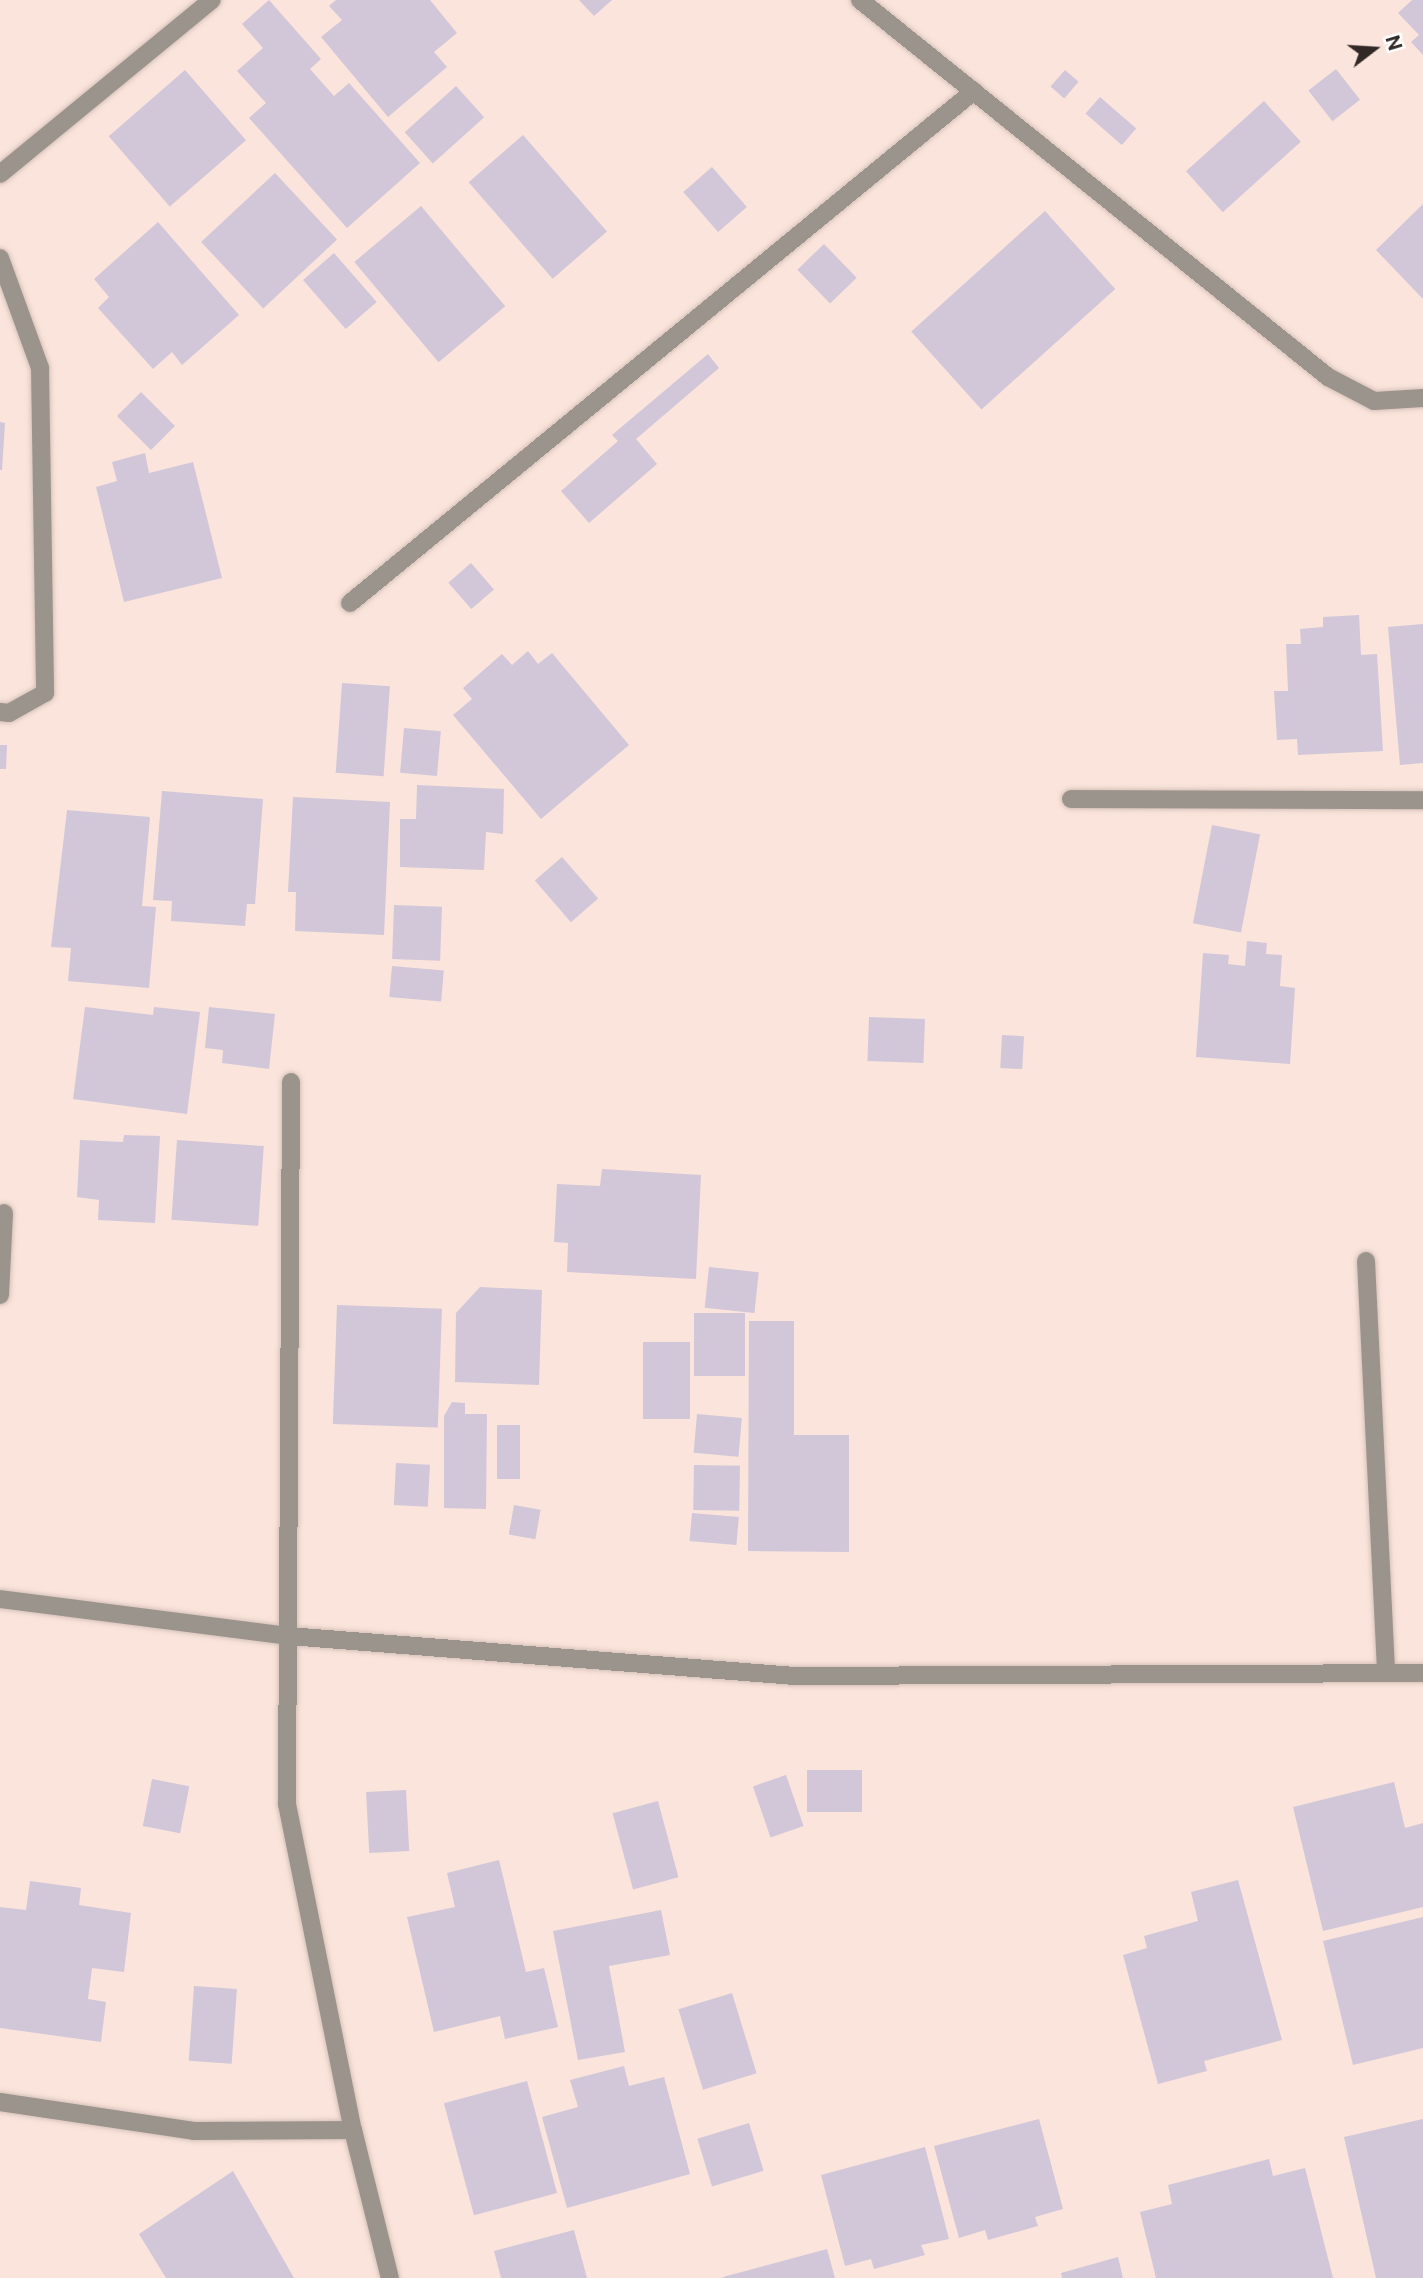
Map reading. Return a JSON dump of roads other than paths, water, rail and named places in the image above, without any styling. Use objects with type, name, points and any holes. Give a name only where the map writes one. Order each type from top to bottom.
[{"type":"street","points":[[0,174],[212,0]]},
{"type":"street","points":[[860,0],[1328,377],[1374,401],[1423,398]]},
{"type":"street","points":[[350,603],[974,91]]},
{"type":"street","points":[[0,258],[40,368],[45,693],[9,713],[0,712]]},
{"type":"street","points":[[1071,799],[1423,800]]},
{"type":"street","points":[[291,1082],[287,1804],[353,2130],[390,2278]]},
{"type":"street","points":[[0,1295],[4,1213]]},
{"type":"street","points":[[1366,1261],[1386,1672]]},
{"type":"street","points":[[0,1599],[289,1636],[795,1676],[1423,1673]]},
{"type":"street","points":[[0,2102],[194,2131],[353,2130]]}]
